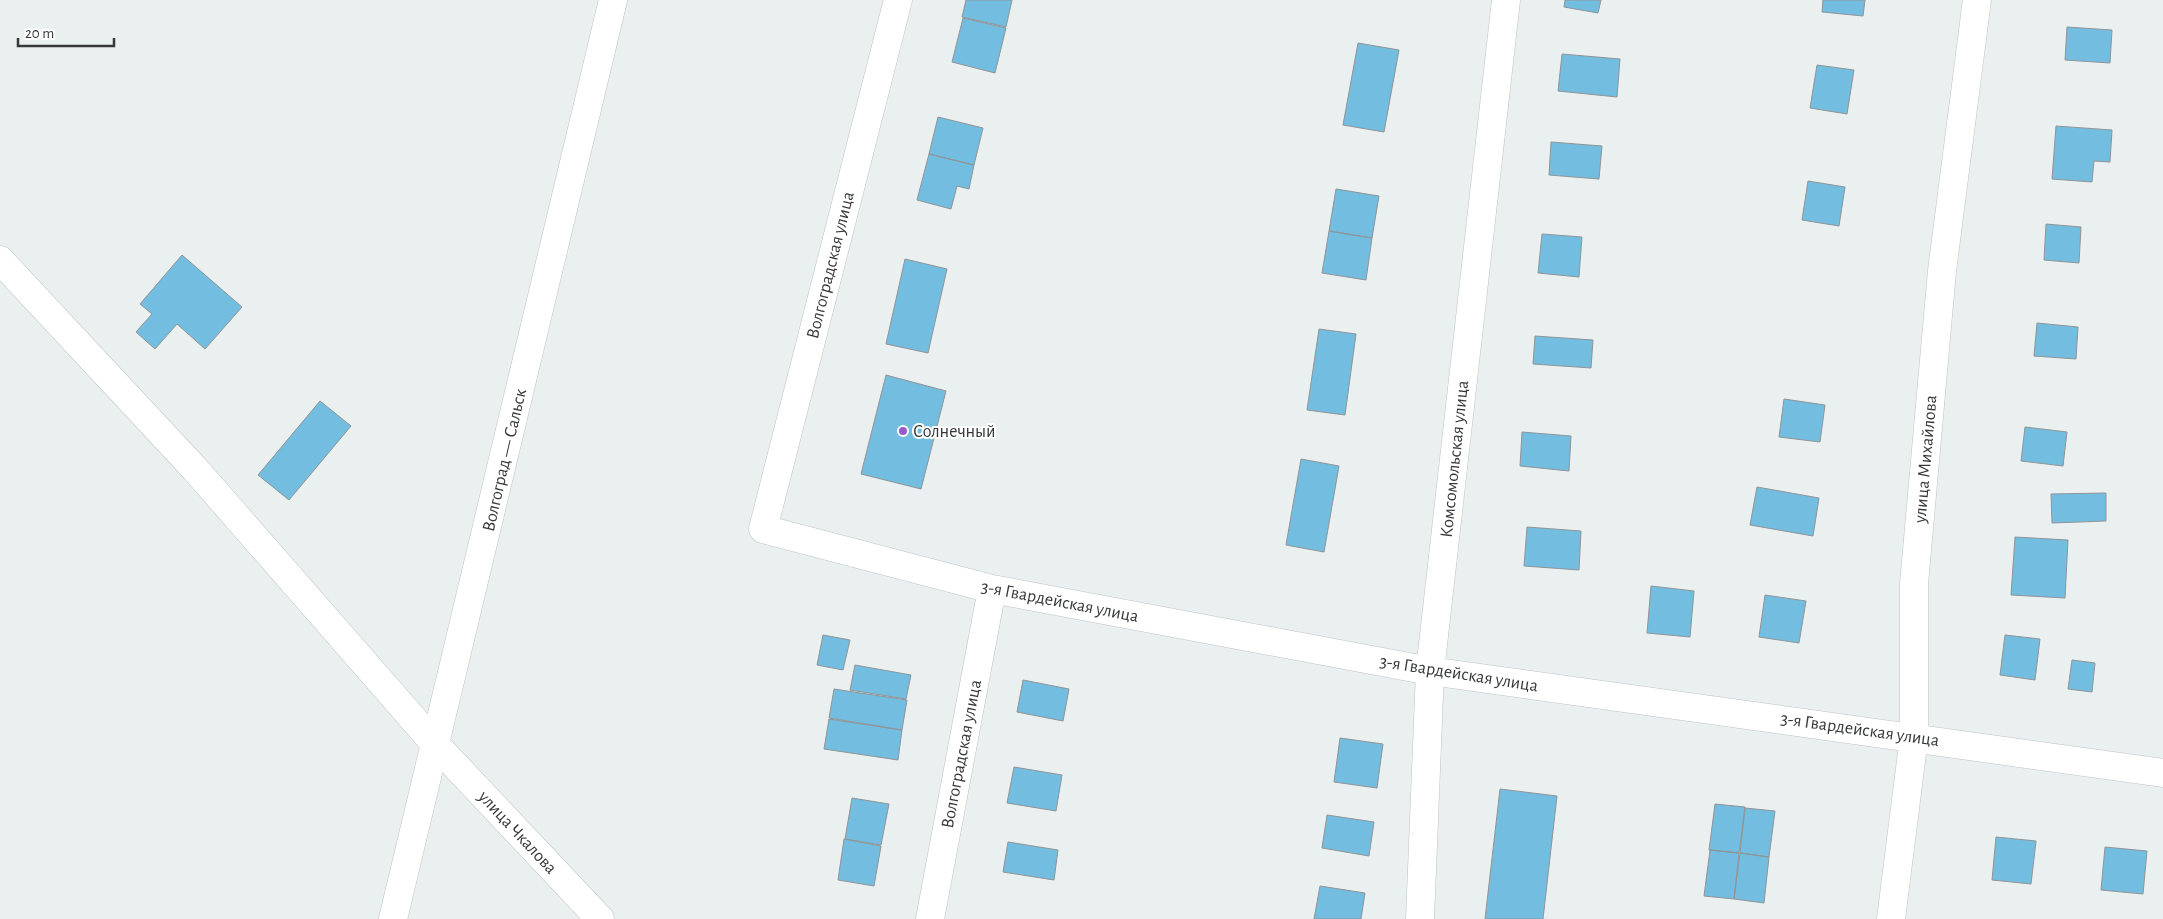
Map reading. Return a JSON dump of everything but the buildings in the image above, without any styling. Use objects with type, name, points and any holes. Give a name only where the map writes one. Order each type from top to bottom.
[{"type":"street","name":"Волгоград — Сальск","points":[[393,919],[613,0]]},
{"type":"street","name":"Волгоградская улица","points":[[762,529],[898,0]]},
{"type":"street","name":"Комсомольская улица","points":[[1420,919],[1430,671],[1506,0]]},
{"type":"street","name":"улица Михайлова","points":[[1891,919],[1914,737],[1916,564],[1942,271],[1977,0]]},
{"type":"street","name":"улица Чкалова","points":[[0,260],[195,469],[436,745],[600,919]]},
{"type":"street","name":"3-я Гвардейская улица","points":[[762,529],[992,589],[1430,671],[2163,773]]},
{"type":"street","name":"Волгоградская улица","points":[[930,919],[992,589]]},
{"type":"place","name":"Солнечный","points":[[903,431]]}]
